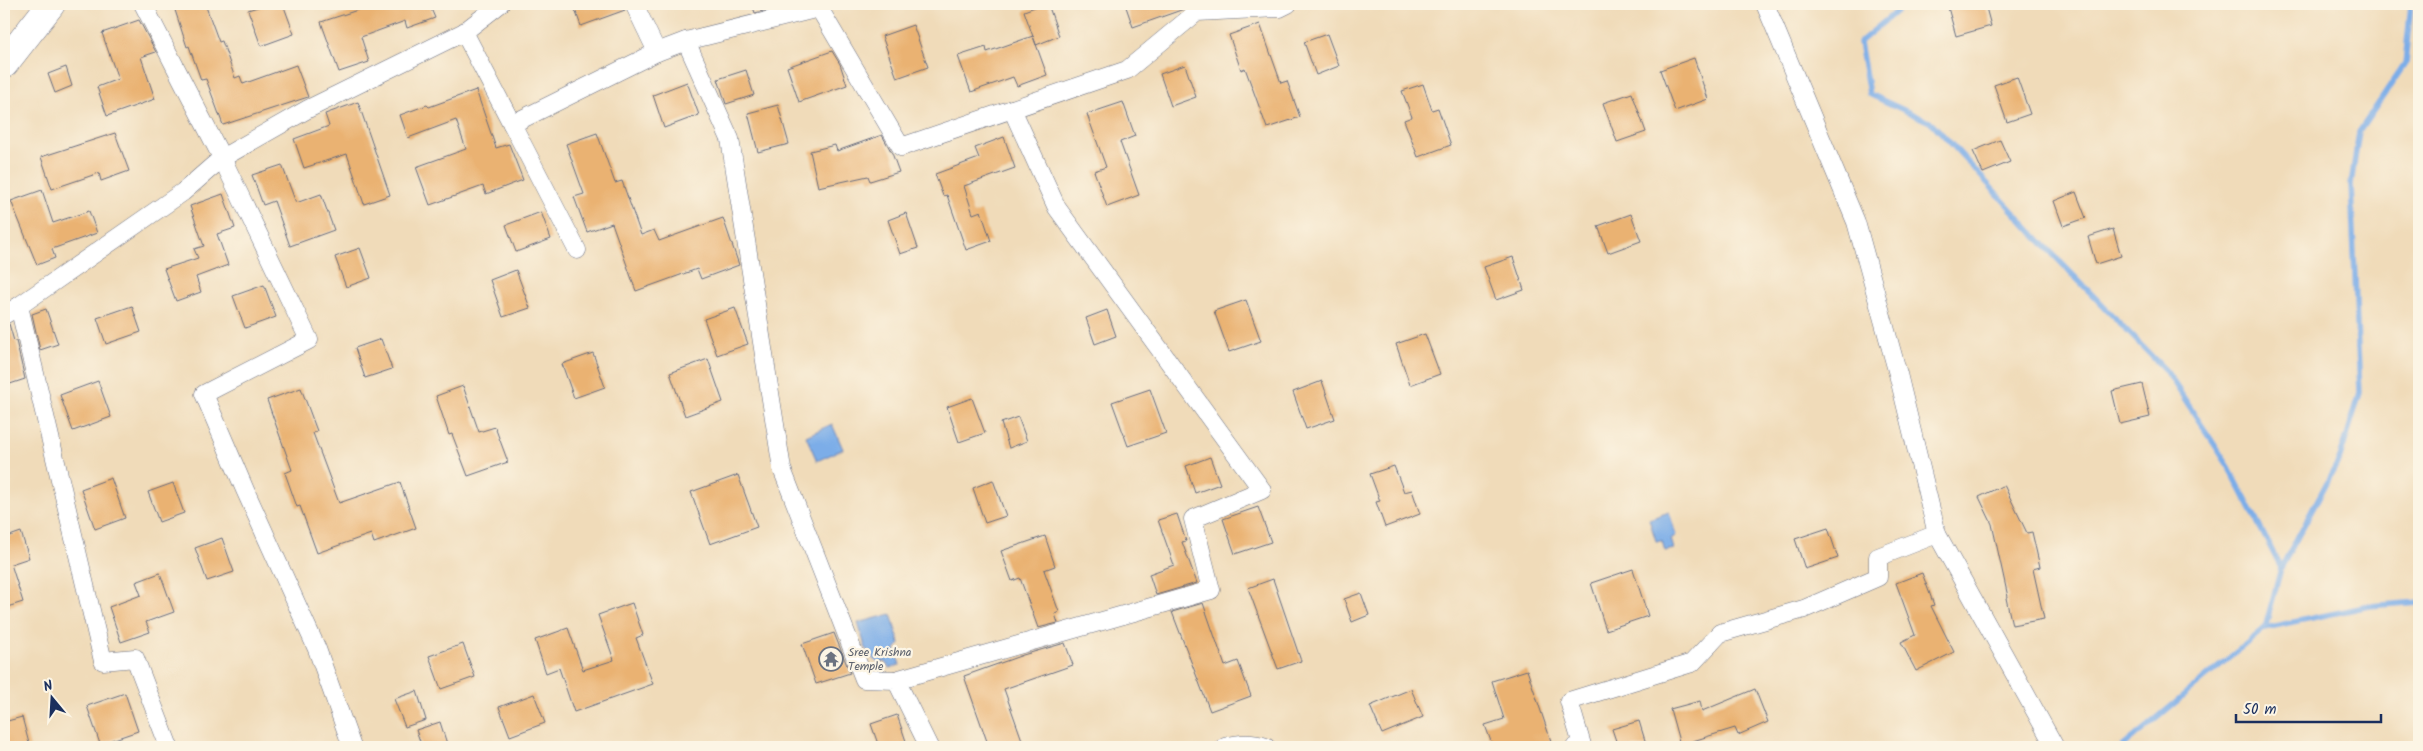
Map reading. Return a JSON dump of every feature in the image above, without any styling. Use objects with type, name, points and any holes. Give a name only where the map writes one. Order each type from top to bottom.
[{"type":"highway","points":[[4,64],[51,4]]},
{"type":"street","points":[[143,4],[222,158],[309,340],[204,394],[317,649],[352,747]]},
{"type":"street","points":[[4,315],[20,306],[183,192],[222,158],[308,109],[464,32],[500,4]]},
{"type":"street","points":[[634,4],[657,52]]},
{"type":"street","points":[[512,124],[657,52],[686,41],[825,6],[900,147],[1127,70],[1194,8],[1280,8],[1288,4]]},
{"type":"street","points":[[1765,4],[1856,222],[1898,374],[1937,534],[2055,747]]},
{"type":"street","points":[[464,32],[577,250]]},
{"type":"street","points":[[686,41],[730,139],[782,469],[864,679],[896,680],[1211,590],[1193,519],[1262,490],[1057,208],[1012,109]]},
{"type":"street","points":[[20,306],[103,661],[135,658],[169,747]]},
{"type":"street","points":[[1575,747],[1582,745],[1570,702],[1692,663],[1720,632],[1804,609],[1878,577],[1878,557],[1937,534]]},
{"type":"street","points":[[896,680],[928,747]]},
{"type":"street","points":[[1225,747],[1239,743],[1266,747]]},
{"type":"water","points":[[832,424],[843,449],[817,461],[806,436]]},
{"type":"water","points":[[1669,512],[1676,535],[1671,539],[1674,549],[1665,551],[1662,541],[1656,541],[1649,519]]},
{"type":"water","points":[[891,614],[900,644],[895,649],[900,665],[890,668],[884,661],[878,663],[866,649],[858,623]]},
{"type":"building","points":[[173,4],[205,4],[219,42],[222,41],[235,78],[240,76],[243,84],[296,65],[308,97],[223,125],[206,79],[201,80],[189,46],[187,47]]},
{"type":"building","points":[[267,4],[283,4],[294,34],[261,46],[248,10]]},
{"type":"building","points":[[376,4],[429,4],[435,18],[407,28],[405,21],[361,37],[369,62],[339,72],[321,22]]},
{"type":"building","points":[[573,4],[623,4],[625,10],[581,26]]},
{"type":"building","points":[[752,4],[792,4],[755,13]]},
{"type":"building","points":[[1048,4],[1059,36],[1036,45],[1024,11]]},
{"type":"building","points":[[1125,4],[1190,4],[1184,9],[1133,27]]},
{"type":"building","points":[[1947,4],[1985,4],[1991,26],[1956,36]]},
{"type":"building","points":[[139,20],[156,52],[141,57],[155,99],[107,116],[97,87],[118,79],[102,33]]},
{"type":"building","points":[[1260,24],[1281,83],[1287,81],[1300,117],[1267,128],[1245,68],[1241,70],[1229,35]]},
{"type":"building","points":[[913,25],[928,67],[897,78],[882,36]]},
{"type":"building","points":[[1327,34],[1339,66],[1316,75],[1304,42]]},
{"type":"building","points":[[1033,36],[1047,75],[1017,86],[1013,77],[971,92],[958,56],[986,47],[987,52]]},
{"type":"building","points":[[832,51],[840,64],[847,85],[799,102],[787,67]]},
{"type":"building","points":[[1694,58],[1708,99],[1675,111],[1660,70]]},
{"type":"building","points":[[1185,65],[1196,97],[1171,106],[1160,74]]},
{"type":"building","points":[[66,67],[72,86],[55,93],[48,74]]},
{"type":"building","points":[[746,70],[754,95],[726,104],[718,79]]},
{"type":"building","points":[[2017,77],[2030,114],[2007,122],[1994,85]]},
{"type":"building","points":[[687,82],[699,115],[664,128],[653,95]]},
{"type":"building","points":[[1423,84],[1432,110],[1438,108],[1451,145],[1418,157],[1404,120],[1412,117],[1402,91]]},
{"type":"building","points":[[476,90],[496,148],[509,144],[523,180],[486,194],[483,186],[430,205],[416,167],[466,149],[456,120],[408,138],[400,115]]},
{"type":"building","points":[[1632,93],[1646,132],[1617,142],[1603,103]]},
{"type":"building","points":[[358,102],[390,195],[364,204],[347,154],[304,168],[294,139],[329,126],[325,114]]},
{"type":"building","points":[[1123,102],[1135,136],[1120,142],[1139,195],[1107,207],[1094,171],[1106,167],[1087,114]]},
{"type":"building","points":[[778,105],[789,144],[758,152],[748,113]]},
{"type":"building","points":[[115,133],[129,171],[101,181],[99,173],[52,189],[41,157]]},
{"type":"building","points":[[597,133],[615,183],[622,181],[641,235],[654,230],[659,241],[723,218],[739,265],[701,279],[697,269],[636,291],[612,223],[587,232],[574,197],[584,194],[566,144]]},
{"type":"building","points":[[882,135],[892,153],[899,172],[870,181],[868,176],[818,187],[810,151],[835,145],[837,151]]},
{"type":"building","points":[[1004,137],[1015,168],[964,186],[973,214],[981,211],[991,241],[966,250],[947,195],[943,196],[935,174],[979,158],[975,148]]},
{"type":"building","points":[[2000,140],[2010,162],[1983,173],[1973,151]]},
{"type":"building","points":[[282,165],[296,203],[321,194],[334,230],[290,246],[274,201],[263,205],[252,175]]},
{"type":"building","points":[[42,190],[53,223],[89,211],[97,233],[52,249],[55,258],[37,265],[11,201]]},
{"type":"building","points":[[2076,192],[2086,218],[2063,226],[2054,201]]},
{"type":"building","points":[[223,194],[235,228],[217,234],[228,265],[196,277],[201,292],[176,301],[164,269],[198,258],[194,249],[204,246],[190,206]]},
{"type":"building","points":[[541,212],[551,239],[516,252],[506,225]]},
{"type":"building","points":[[906,213],[918,248],[900,254],[888,220]]},
{"type":"building","points":[[1631,214],[1641,241],[1608,253],[1598,226]]},
{"type":"building","points":[[2113,229],[2121,256],[2096,264],[2088,237]]},
{"type":"building","points":[[360,248],[371,278],[346,287],[335,257]]},
{"type":"building","points":[[1513,257],[1524,290],[1496,300],[1484,267]]},
{"type":"building","points":[[516,270],[530,308],[503,317],[490,280]]},
{"type":"building","points":[[264,285],[276,317],[245,328],[233,296]]},
{"type":"building","points":[[1246,300],[1261,341],[1229,352],[1214,311]]},
{"type":"building","points":[[132,306],[141,332],[106,344],[97,318]]},
{"type":"building","points":[[735,308],[748,344],[717,355],[704,319]]},
{"type":"building","points":[[46,309],[58,344],[40,350],[32,314]]},
{"type":"building","points":[[1107,310],[1116,336],[1095,344],[1086,318]]},
{"type":"building","points":[[9,324],[14,341],[16,341],[25,379],[4,386],[4,326]]},
{"type":"building","points":[[1425,334],[1440,374],[1410,385],[1396,344]]},
{"type":"building","points":[[381,339],[392,369],[365,378],[355,348]]},
{"type":"building","points":[[593,353],[605,387],[574,398],[562,364]]},
{"type":"building","points":[[708,359],[723,402],[685,416],[670,373]]},
{"type":"building","points":[[98,381],[111,417],[73,431],[60,395]]},
{"type":"building","points":[[1322,381],[1335,419],[1306,429],[1293,392]]},
{"type":"building","points":[[2142,384],[2150,417],[2120,424],[2112,391]]},
{"type":"building","points":[[463,386],[479,432],[495,427],[508,462],[468,476],[452,434],[449,435],[436,396]]},
{"type":"building","points":[[301,388],[317,431],[313,433],[339,503],[400,482],[416,528],[374,543],[371,534],[317,553],[300,506],[297,507],[285,473],[292,470],[267,400]]},
{"type":"building","points":[[1150,389],[1166,433],[1128,446],[1112,402]]},
{"type":"building","points":[[972,398],[985,433],[959,442],[947,407]]},
{"type":"building","points":[[1018,417],[1027,441],[1009,448],[1001,423]]},
{"type":"building","points":[[1210,457],[1220,484],[1195,493],[1186,466]]},
{"type":"building","points":[[1394,466],[1404,492],[1412,490],[1420,514],[1385,527],[1376,502],[1380,501],[1370,474]]},
{"type":"building","points":[[738,475],[757,527],[710,544],[691,492]]},
{"type":"building","points":[[111,478],[125,518],[95,529],[81,489]]},
{"type":"building","points":[[993,480],[1006,516],[985,523],[973,488]]},
{"type":"building","points":[[173,483],[184,513],[159,522],[148,492]]},
{"type":"building","points":[[2004,485],[2027,533],[2032,532],[2040,567],[2033,569],[2044,619],[2012,625],[2006,598],[2008,597],[1992,524],[1979,497]]},
{"type":"building","points":[[1258,507],[1271,542],[1235,554],[1223,519]]},
{"type":"building","points":[[1177,514],[1186,541],[1182,542],[1197,583],[1156,595],[1149,574],[1174,565],[1158,520]]},
{"type":"building","points":[[1828,528],[1838,558],[1805,569],[1795,539]]},
{"type":"building","points":[[21,532],[29,558],[11,564],[23,602],[4,608],[4,538]]},
{"type":"building","points":[[1045,536],[1055,566],[1044,570],[1059,612],[1055,614],[1058,623],[1038,628],[1020,578],[1012,581],[1001,551]]},
{"type":"building","points":[[222,538],[234,572],[207,581],[195,548]]},
{"type":"building","points":[[1633,569],[1648,616],[1606,630],[1591,583]]},
{"type":"building","points":[[160,573],[174,612],[146,622],[150,632],[121,642],[109,607],[141,595],[136,582]]},
{"type":"building","points":[[1922,573],[1934,605],[1931,606],[1954,652],[1916,671],[1901,642],[1915,635],[1896,583]]},
{"type":"building","points":[[1273,579],[1301,661],[1278,669],[1248,588]]},
{"type":"building","points":[[1361,593],[1369,615],[1352,622],[1344,599]]},
{"type":"building","points":[[632,603],[643,635],[636,638],[653,684],[574,712],[559,668],[546,673],[535,640],[568,628],[583,670],[614,660],[598,615]]},
{"type":"building","points":[[1203,603],[1225,666],[1238,661],[1251,696],[1210,711],[1172,612]]},
{"type":"building","points":[[834,633],[850,673],[816,684],[802,644]]},
{"type":"building","points":[[1065,643],[1073,665],[1004,689],[1022,740],[1003,747],[989,747],[964,676],[1023,655]]},
{"type":"building","points":[[463,644],[475,677],[441,689],[429,656]]},
{"type":"building","points":[[1527,670],[1553,747],[1493,747],[1485,725],[1504,719],[1492,681]]},
{"type":"building","points":[[1411,689],[1423,717],[1382,734],[1370,706]]},
{"type":"building","points":[[1755,689],[1768,722],[1738,735],[1735,728],[1680,745],[1670,709],[1700,701],[1702,711]]},
{"type":"building","points":[[417,691],[426,720],[405,727],[394,699]]},
{"type":"building","points":[[125,693],[138,731],[100,744],[87,706]]},
{"type":"building","points":[[534,694],[545,723],[510,736],[499,707]]},
{"type":"building","points":[[897,715],[908,747],[879,747],[871,724]]},
{"type":"building","points":[[22,717],[30,747],[4,747],[4,722]]},
{"type":"building","points":[[1639,721],[1647,747],[1618,747],[1612,729]]},
{"type":"building","points":[[440,722],[448,747],[422,747],[416,730]]},
{"type":"waterway","points":[[1905,4],[1860,42],[1869,94],[1932,123],[2045,246],[2167,372],[2229,467],[2281,568]]},
{"type":"waterway","points":[[2265,628],[2281,568],[2340,458],[2360,393],[2351,184],[2359,132],[2405,64],[2411,4]]},
{"type":"waterway","points":[[2122,747],[2265,628],[2369,606],[2419,602]]},
{"type":"place","name":"Sree Krishna Temple","points":[[831,659]]}]
